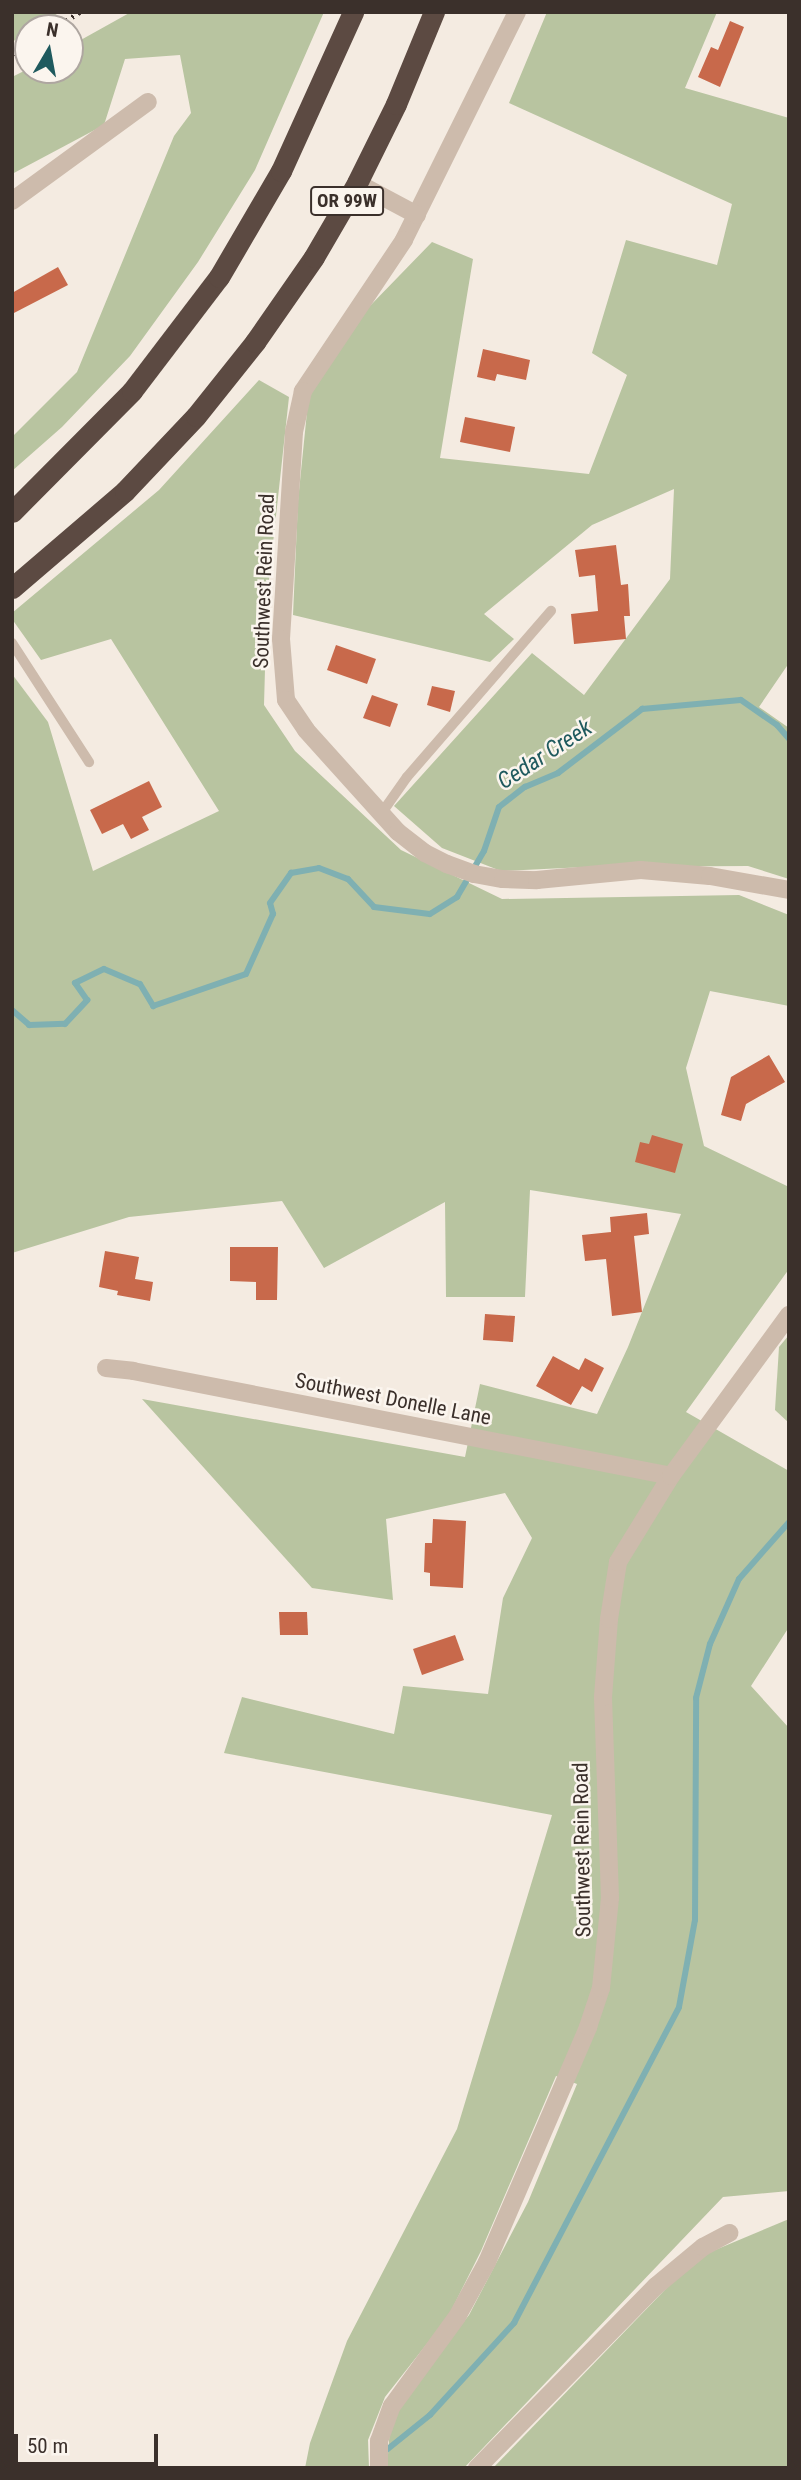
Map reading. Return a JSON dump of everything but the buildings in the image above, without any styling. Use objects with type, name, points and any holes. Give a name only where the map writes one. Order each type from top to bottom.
[{"type":"highway","name":"OR 99W","points":[[12,512],[132,391],[219,277],[281,171],[353,12]]},
{"type":"highway","name":"OR 99W","points":[[12,588],[125,491],[196,416],[275,315],[357,183],[396,104],[433,12]]},
{"type":"street","name":"Southwest Rein Road","points":[[517,12],[394,257],[303,391],[295,432],[281,639],[286,700],[306,730],[398,832],[425,853],[474,874],[503,879],[537,880],[641,870],[710,876],[789,890]]},
{"type":"street","points":[[12,201],[148,102]]},
{"type":"street","points":[[357,183],[417,215]]},
{"type":"street","name":"Southwest Rein Road","points":[[379,2468],[379,2441],[392,2406],[457,2317],[487,2262],[588,2027],[601,1988],[610,1898],[603,1771],[603,1697],[614,1581],[626,1544],[671,1476],[789,1315]]},
{"type":"street","name":"Southwest Donelle Lane","points":[[106,1368],[133,1371],[671,1476]]},
{"type":"street","points":[[477,2468],[656,2286],[703,2247],[729,2233]]},
{"type":"lane","points":[[381,814],[407,778],[551,611]]},
{"type":"lane","points":[[12,643],[89,762]]},
{"type":"green space","points":[[12,12],[60,12],[14,14],[12,42]]},
{"type":"green space","points":[[131,12],[324,12],[255,170],[198,262],[130,356],[62,427],[12,471],[12,437],[77,372],[174,136],[191,113],[180,55],[125,59],[104,125],[12,174],[12,77],[14,76],[14,84],[84,84],[84,38]]},
{"type":"green space","points":[[547,12],[717,12],[685,88],[789,118],[789,663],[759,707],[789,728],[789,879],[748,866],[585,867],[501,871],[442,848],[394,806],[532,653],[584,695],[670,579],[674,489],[592,525],[484,614],[514,639],[490,662],[293,615],[298,501],[309,392],[366,310],[432,242],[473,259],[440,458],[589,474],[627,375],[592,353],[626,240],[717,265],[732,204],[509,103]]},
{"type":"green space","points":[[259,380],[289,397],[267,598],[264,705],[295,751],[401,850],[502,899],[739,895],[789,915],[789,1006],[710,991],[686,1068],[704,1146],[789,1187],[789,1269],[686,1412],[789,1471],[789,1627],[751,1686],[789,1728],[789,2191],[723,2197],[464,2468],[387,2468],[390,2427],[403,2398],[469,2315],[528,2202],[577,2084],[556,2076],[481,2251],[448,2317],[385,2397],[368,2440],[369,2468],[305,2468],[310,2443],[347,2341],[457,2129],[552,1815],[224,1753],[242,1697],[394,1734],[403,1686],[488,1694],[503,1598],[532,1538],[505,1493],[386,1519],[393,1600],[312,1588],[142,1399],[465,1457],[480,1384],[597,1414],[628,1347],[681,1214],[530,1190],[525,1297],[446,1297],[445,1202],[324,1268],[282,1201],[129,1217],[12,1253],[12,674],[48,722],[93,871],[219,811],[111,639],[41,660],[12,619],[12,613],[159,490]]},
{"type":"green space","points":[[789,1335],[789,1423],[775,1410],[779,1347]]},
{"type":"green space","points":[[789,2219],[789,2468],[493,2468],[685,2269],[708,2253]]},
{"type":"waterway","name":"Cedar Creek","points":[[12,1010],[29,1025],[65,1024],[87,1000],[75,983],[104,969],[140,984],[153,1006],[246,974],[273,914],[270,903],[291,873],[319,868],[348,879],[374,907],[430,914],[457,897],[484,851],[499,807],[525,787],[558,773],[642,709],[741,700],[777,725],[789,739]]},
{"type":"waterway","points":[[384,2452],[430,2415],[514,2323],[679,2007],[695,1920],[696,1698],[710,1644],[739,1579],[789,1522]]}]
